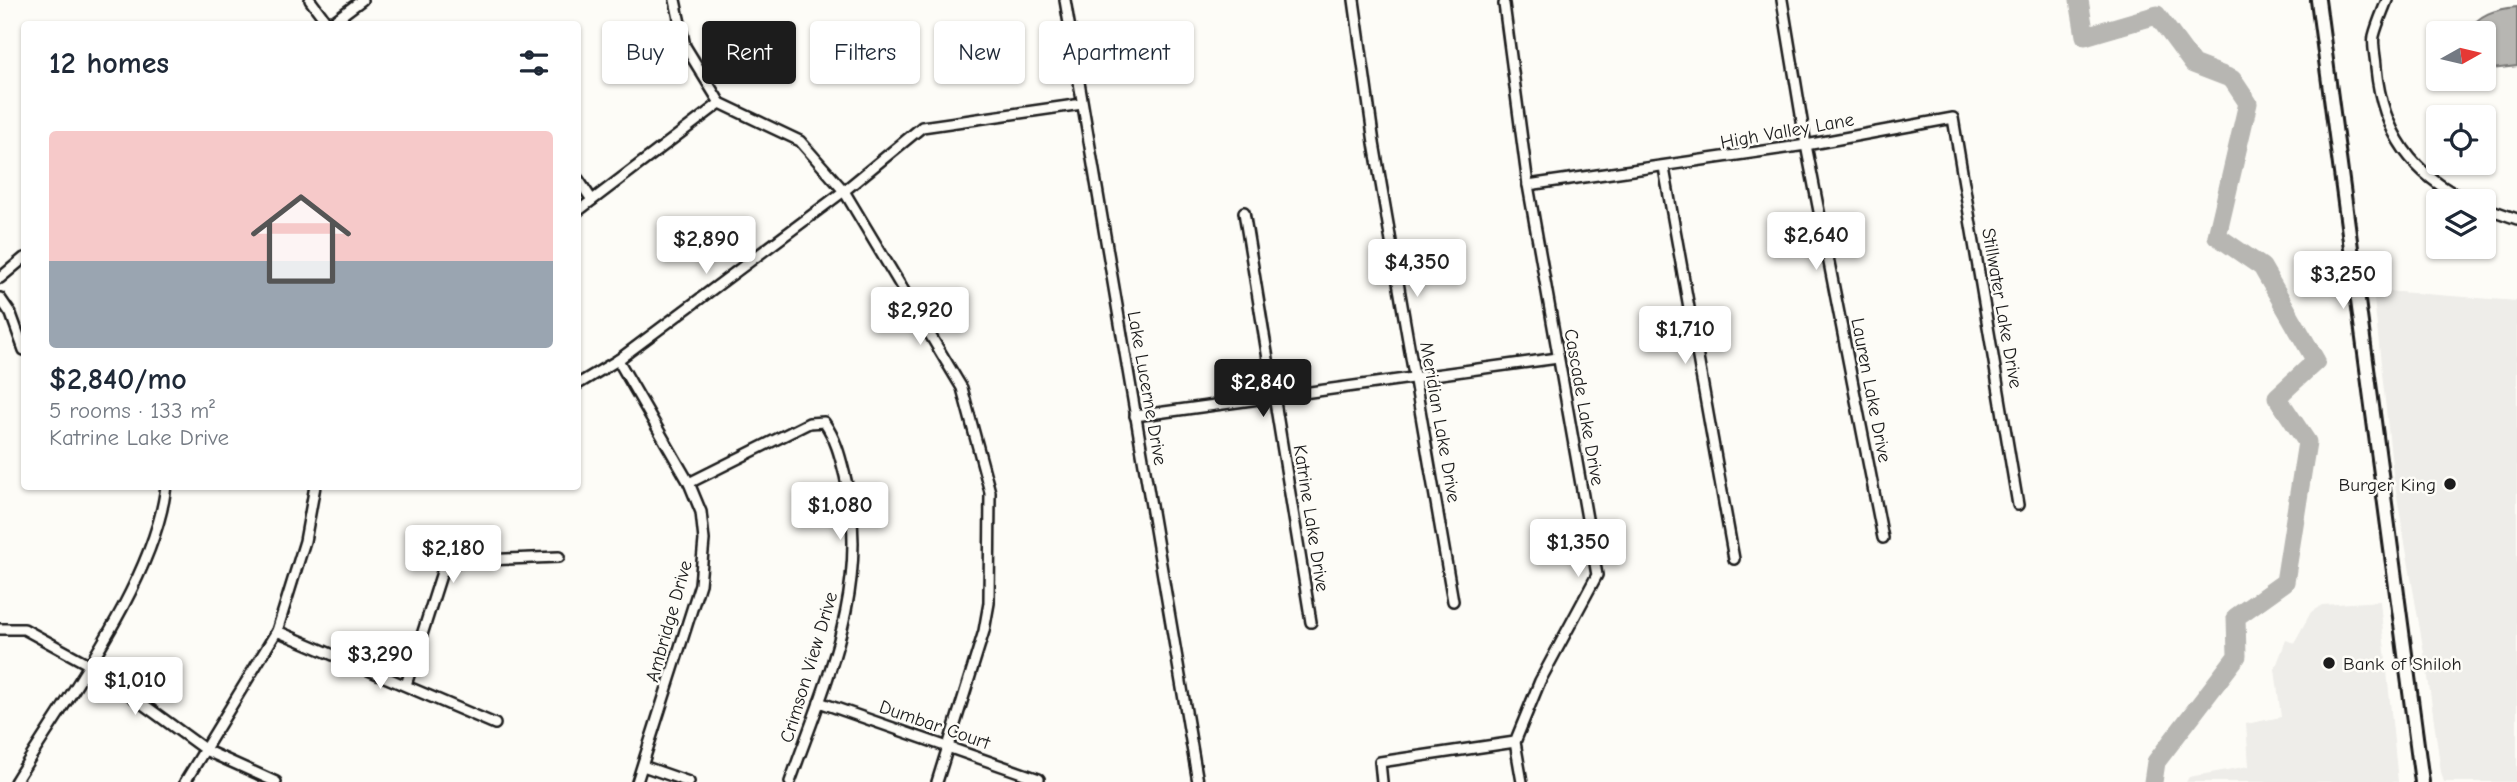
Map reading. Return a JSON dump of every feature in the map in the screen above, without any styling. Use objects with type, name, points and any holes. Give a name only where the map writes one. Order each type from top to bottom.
[{"type":"main road","points":[[2318,0],[2422,782]]},
{"type":"main road","points":[[2414,782],[2418,753]]},
{"type":"main road","points":[[2418,753],[2429,782]]},
{"type":"street","points":[[310,0],[327,21]]},
{"type":"street","points":[[333,21],[362,0]]},
{"type":"street","points":[[676,0],[685,46],[720,103],[800,141],[844,191],[962,388],[990,492],[989,603],[984,631],[937,782]]},
{"type":"street","name":"Lake Lucerne Drive","points":[[1065,0],[1198,782]]},
{"type":"street","name":"Meridian Lake Drive","points":[[1354,0],[1374,143],[1417,379],[1453,601]]},
{"type":"street","name":"Lauren Lake Drive","points":[[1782,0],[1806,145],[1883,538]]},
{"type":"street","points":[[2387,0],[2374,37],[2379,94],[2387,123],[2418,169],[2443,189]]},
{"type":"street","name":"Cascade Lake Drive","points":[[1504,4],[1528,185],[1598,575],[1539,681],[1516,742],[1522,782]]},
{"type":"street","points":[[581,209],[720,103]]},
{"type":"street","points":[[581,382],[618,360],[844,191],[922,127],[1082,104]]},
{"type":"street","name":"High Valley Lane","points":[[1528,185],[1664,168],[1953,118]]},
{"type":"street","name":"Stillwater Lake Drive","points":[[1953,118],[2018,505]]},
{"type":"street","points":[[1664,168],[1734,559]]},
{"type":"street","points":[[581,184],[592,200]]},
{"type":"street","name":"Katrine Lake Drive","points":[[1244,212],[1311,622]]},
{"type":"street","points":[[2496,212],[2517,219]]},
{"type":"street","points":[[0,278],[21,260]]},
{"type":"street","points":[[0,298],[11,314],[21,342]]},
{"type":"street","points":[[1135,416],[1558,358]]},
{"type":"street","name":"Ambridge Drive","points":[[618,360],[689,483],[702,518],[703,569],[637,782]]},
{"type":"street","name":"Crimson View Drive","points":[[689,483],[810,423],[824,422],[835,437],[851,501],[855,540],[854,569],[846,614],[819,702],[790,782]]},
{"type":"street","points":[[15,782],[141,575],[163,509],[165,490]]},
{"type":"street","points":[[185,782],[207,751],[277,632],[305,541],[314,490]]},
{"type":"street","points":[[406,685],[442,572],[458,561],[559,557]]},
{"type":"street","points":[[0,629],[24,629],[88,664],[207,751],[276,782]]},
{"type":"street","points":[[277,632],[495,724]]},
{"type":"street","name":"Dumbar Court","points":[[819,702],[1039,779]]},
{"type":"street","points":[[1382,782],[1380,762],[1516,742]]},
{"type":"street","points":[[642,766],[689,782]]},
{"type":"shaded area","points":[[2517,7],[2517,66],[2496,68],[2496,21],[2476,21],[2502,9]]},
{"type":"shaded area","points":[[2373,290],[2517,301],[2517,782],[2444,782],[2441,772],[2427,670],[2393,474]]},
{"type":"shaded area","points":[[2380,601],[2398,782],[2186,782],[2189,777],[2249,766],[2246,724],[2281,717],[2275,669],[2286,640],[2294,643],[2311,612],[2322,605]]},
{"type":"waterway","points":[[2079,0],[2085,36],[2157,15],[2193,64],[2232,79],[2248,103],[2217,236],[2262,267],[2316,361],[2277,397],[2307,442],[2285,582],[2236,617],[2237,656],[2156,762],[2153,782]]},
{"type":"place","name":"Burger King","points":[[2450,484]]},
{"type":"place","name":"Bank of Shiloh","points":[[2329,663]]}]
